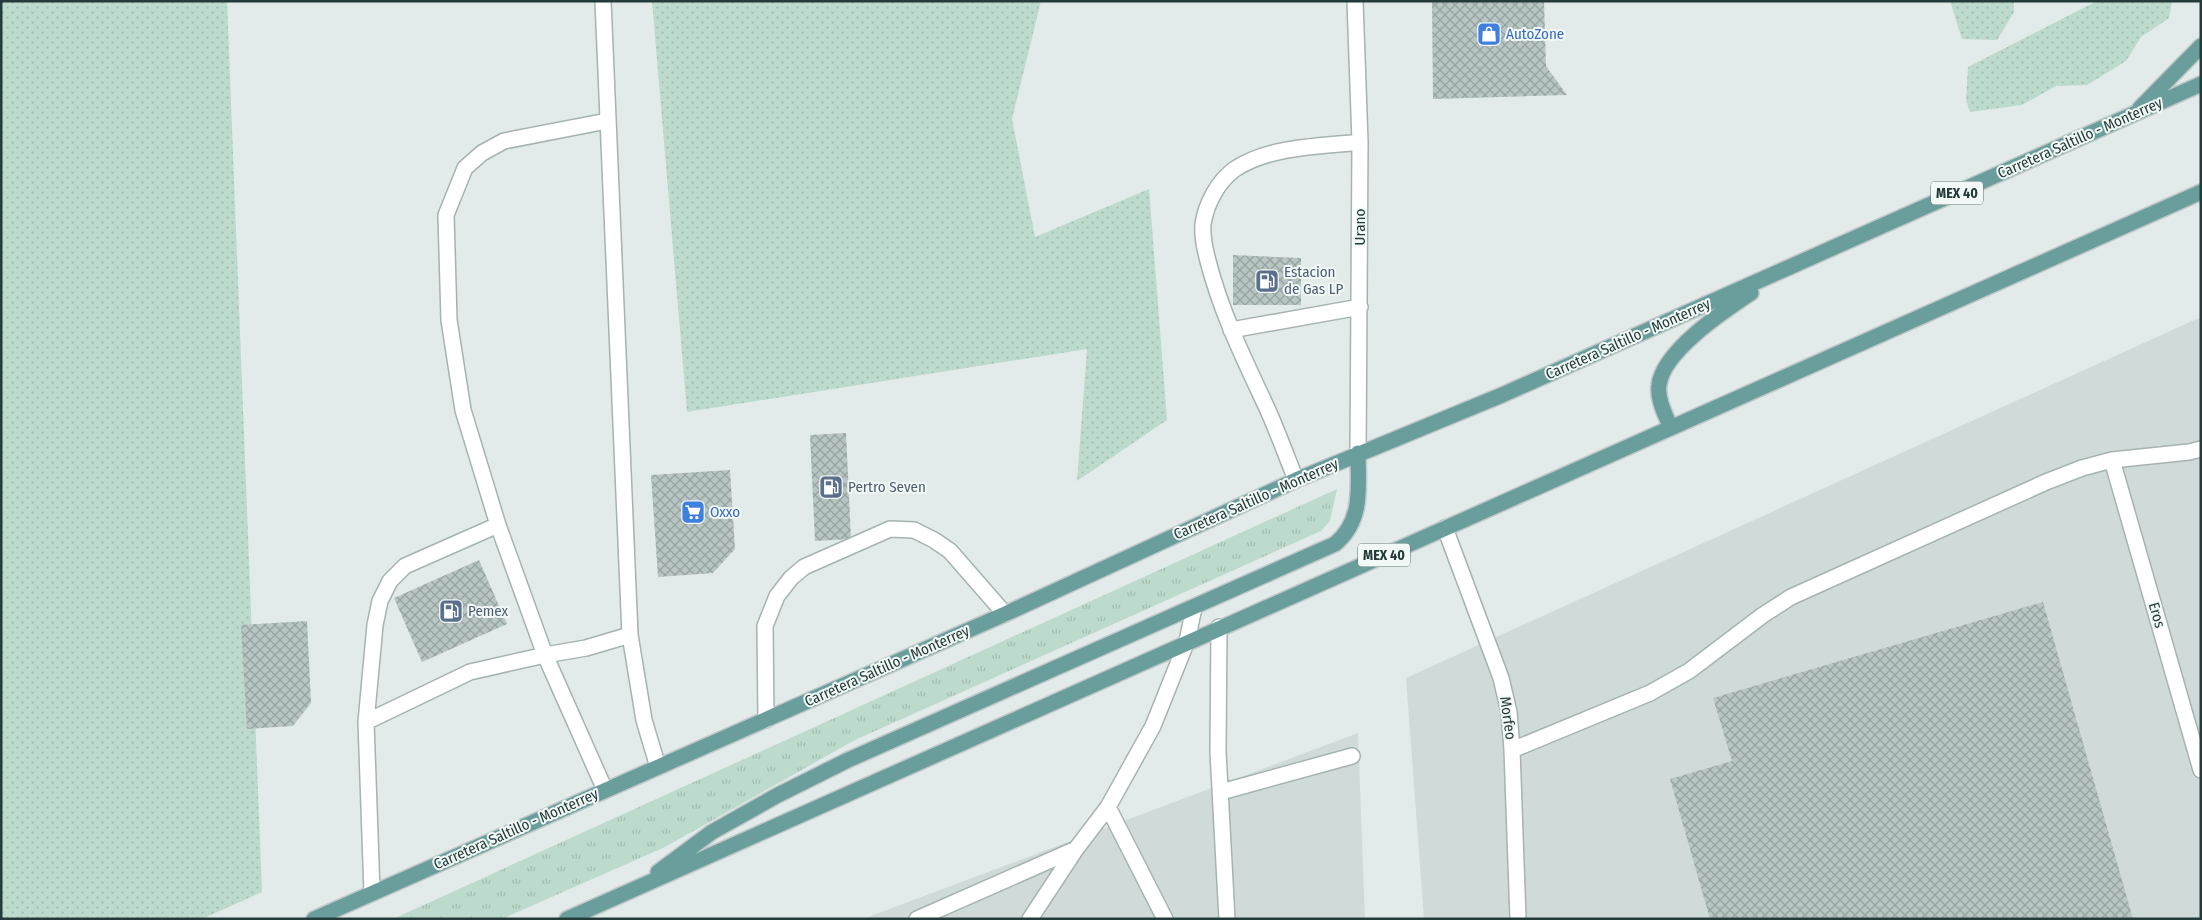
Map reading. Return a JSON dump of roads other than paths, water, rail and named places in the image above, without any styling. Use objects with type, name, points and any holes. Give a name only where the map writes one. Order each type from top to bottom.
[{"type":"main road","points":[[2133,115],[2201,46]]},
{"type":"main road","name":"Carretera Saltillo - Monterrey","points":[[314,919],[1005,614],[1296,480],[1502,395],[2201,84]]},
{"type":"main road","name":"MEX 40","points":[[567,919],[1670,426],[2201,192]]},
{"type":"main road","points":[[1670,426],[1659,396],[1662,374],[1668,364],[1680,350],[1716,317],[1781,272]]},
{"type":"main road","points":[[634,889],[712,832],[778,795],[857,756],[1324,550],[1345,536],[1357,512],[1358,453]]},
{"type":"street","points":[[603,1],[630,635],[644,720],[658,767]]},
{"type":"street","name":"Urano","points":[[1355,1],[1360,142],[1358,453]]},
{"type":"street","points":[[605,790],[545,654],[498,525],[463,410],[449,320],[446,215],[465,168],[482,153],[504,141],[607,122]]},
{"type":"street","points":[[1296,480],[1267,408],[1230,330],[1204,246],[1203,225],[1207,207],[1218,186],[1233,170],[1269,153],[1360,142]]},
{"type":"street","points":[[1230,330],[1360,307]]},
{"type":"street","points":[[1512,750],[1650,693],[1705,660],[1762,615],[1791,597],[2046,482],[2082,468],[2112,460],[2189,452],[2201,449]]},
{"type":"street","name":"Eros","points":[[2112,460],[2201,770]]},
{"type":"street","points":[[372,892],[366,722],[375,625],[380,601],[390,581],[405,566],[498,525]]},
{"type":"street","name":"Morfeo","points":[[1445,528],[1501,678],[1509,712],[1518,919]]},
{"type":"street","points":[[766,720],[765,626],[777,596],[790,578],[804,567],[890,529],[914,530],[950,551],[1005,614]]},
{"type":"street","points":[[1030,919],[1076,849],[1108,807],[1153,726],[1187,642],[1194,608]]},
{"type":"street","points":[[1219,627],[1218,752],[1227,919]]},
{"type":"street","points":[[366,722],[470,672],[545,654],[586,648],[630,635]]},
{"type":"street","points":[[1221,792],[1352,756]]},
{"type":"street","points":[[1108,807],[1165,919]]},
{"type":"street","points":[[917,919],[1076,849]]},
{"type":"place","name":"AutoZone","points":[[1489,34]]},
{"type":"place","name":"Estacion de Gas LP","points":[[1267,281]]},
{"type":"place","name":"Pertro Seven","points":[[831,487]]},
{"type":"place","name":"Oxxo","points":[[693,512]]},
{"type":"place","name":"Pemex","points":[[451,611]]}]
